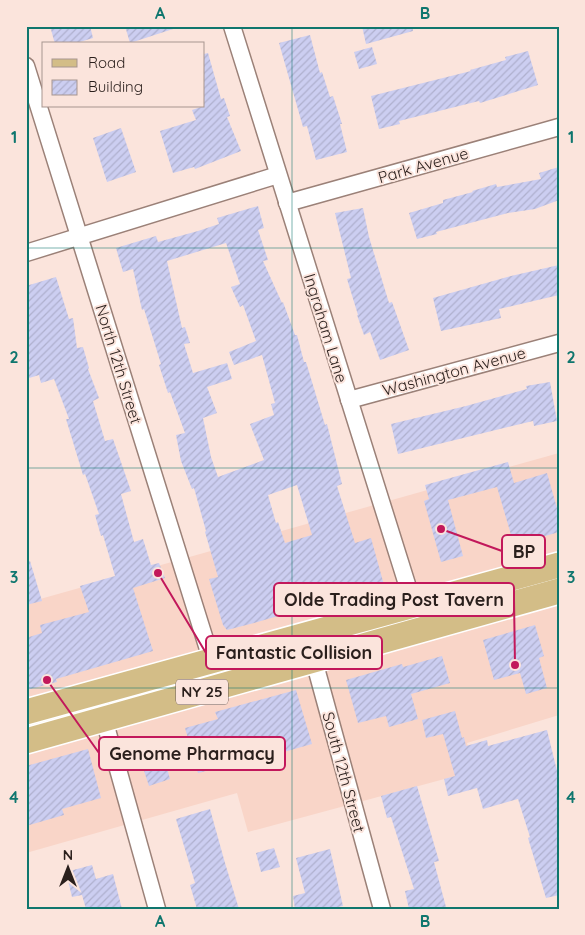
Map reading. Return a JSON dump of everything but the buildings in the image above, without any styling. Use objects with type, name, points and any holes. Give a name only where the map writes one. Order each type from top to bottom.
[{"type":"main road","name":"NY 25","points":[[26,712],[97,694],[554,566]]},
{"type":"main road","name":"NY 25","points":[[26,741],[422,630],[558,595]]},
{"type":"main road","points":[[158,704],[169,688],[210,675],[212,662]]},
{"type":"street","name":"Ingraham Lane","points":[[232,26],[348,400],[422,630]]},
{"type":"street","name":"North 12th Street","points":[[26,66],[212,662]]},
{"type":"street","name":"Park Avenue","points":[[287,203],[559,127]]},
{"type":"street","points":[[26,253],[278,175]]},
{"type":"street","name":"Washington Avenue","points":[[348,400],[559,343]]},
{"type":"street","points":[[554,566],[558,595]]},
{"type":"street","name":"South 12th Street","points":[[307,635],[382,909]]},
{"type":"street","points":[[97,694],[157,909]]},
{"type":"shaded area","points":[[559,453],[559,715],[467,743],[474,771],[248,832],[237,793],[26,853],[26,603]]},
{"type":"place","name":"BP","points":[[441,529]]},
{"type":"place","name":"Fantastic Collision","points":[[158,573]]},
{"type":"place","name":"Olde Trading Post Tavern","points":[[515,665]]},
{"type":"place","name":"Genome Pharmacy","points":[[47,680]]}]
